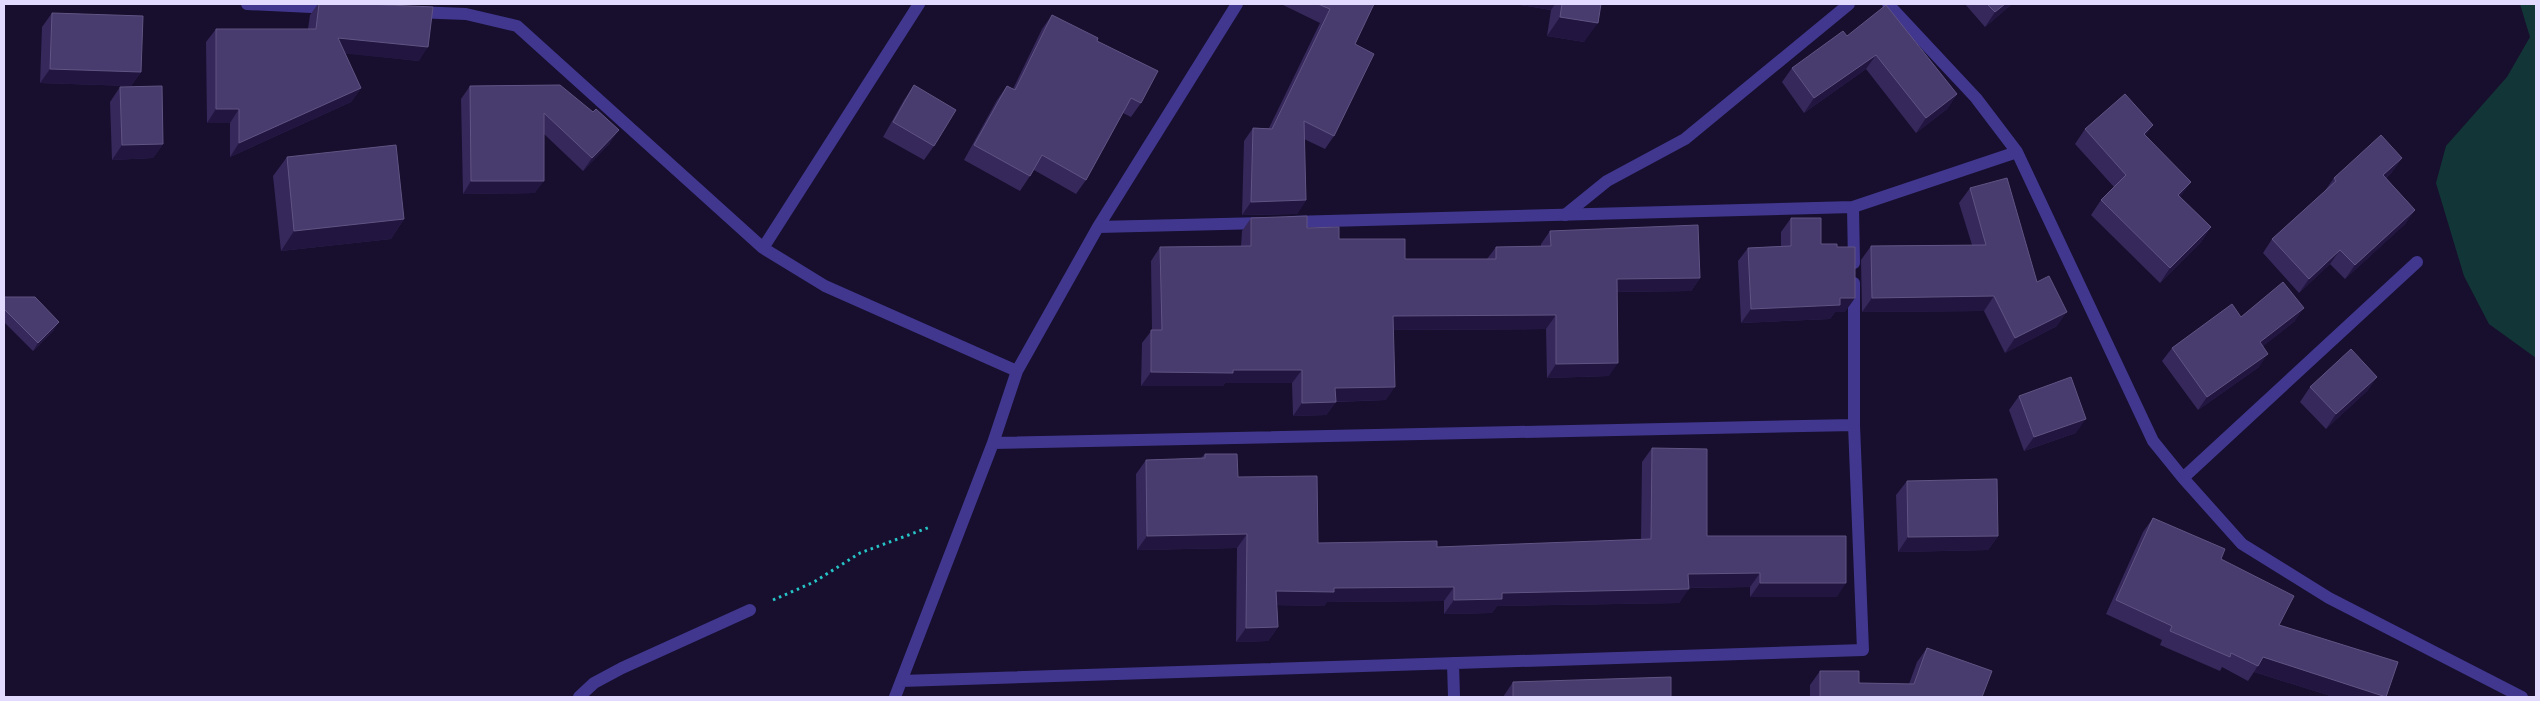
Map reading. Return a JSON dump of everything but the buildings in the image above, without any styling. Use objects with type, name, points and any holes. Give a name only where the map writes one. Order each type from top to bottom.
[{"type":"street","points":[[247,4],[347,8]]},
{"type":"street","points":[[763,248],[919,4]]},
{"type":"street","points":[[894,697],[993,443],[1017,370],[1098,227],[1237,4]]},
{"type":"street","points":[[1565,214],[1606,181],[1685,138],[1849,4]]},
{"type":"street","points":[[1888,4],[1976,98],[2017,152],[2153,441],[2242,544],[2329,598],[2522,697]]},
{"type":"street","points":[[406,11],[466,14],[517,26],[763,248],[826,286],[1017,370]]},
{"type":"street","points":[[1098,227],[1853,207],[2017,152]]},
{"type":"street","points":[[901,680],[1863,650],[1854,425],[1853,207]]},
{"type":"street","points":[[2183,478],[2418,262]]},
{"type":"street","points":[[993,443],[1854,425]]},
{"type":"street","points":[[579,697],[594,683],[622,668],[750,610]]},
{"type":"street","points":[[1453,663],[1454,697]]},
{"type":"path","points":[[750,610],[814,582],[860,553],[966,513]]},
{"type":"green space","points":[[2520,4],[2536,4],[2536,358],[2489,324],[2464,276],[2436,183],[2446,146],[2507,77],[2530,37]]}]
